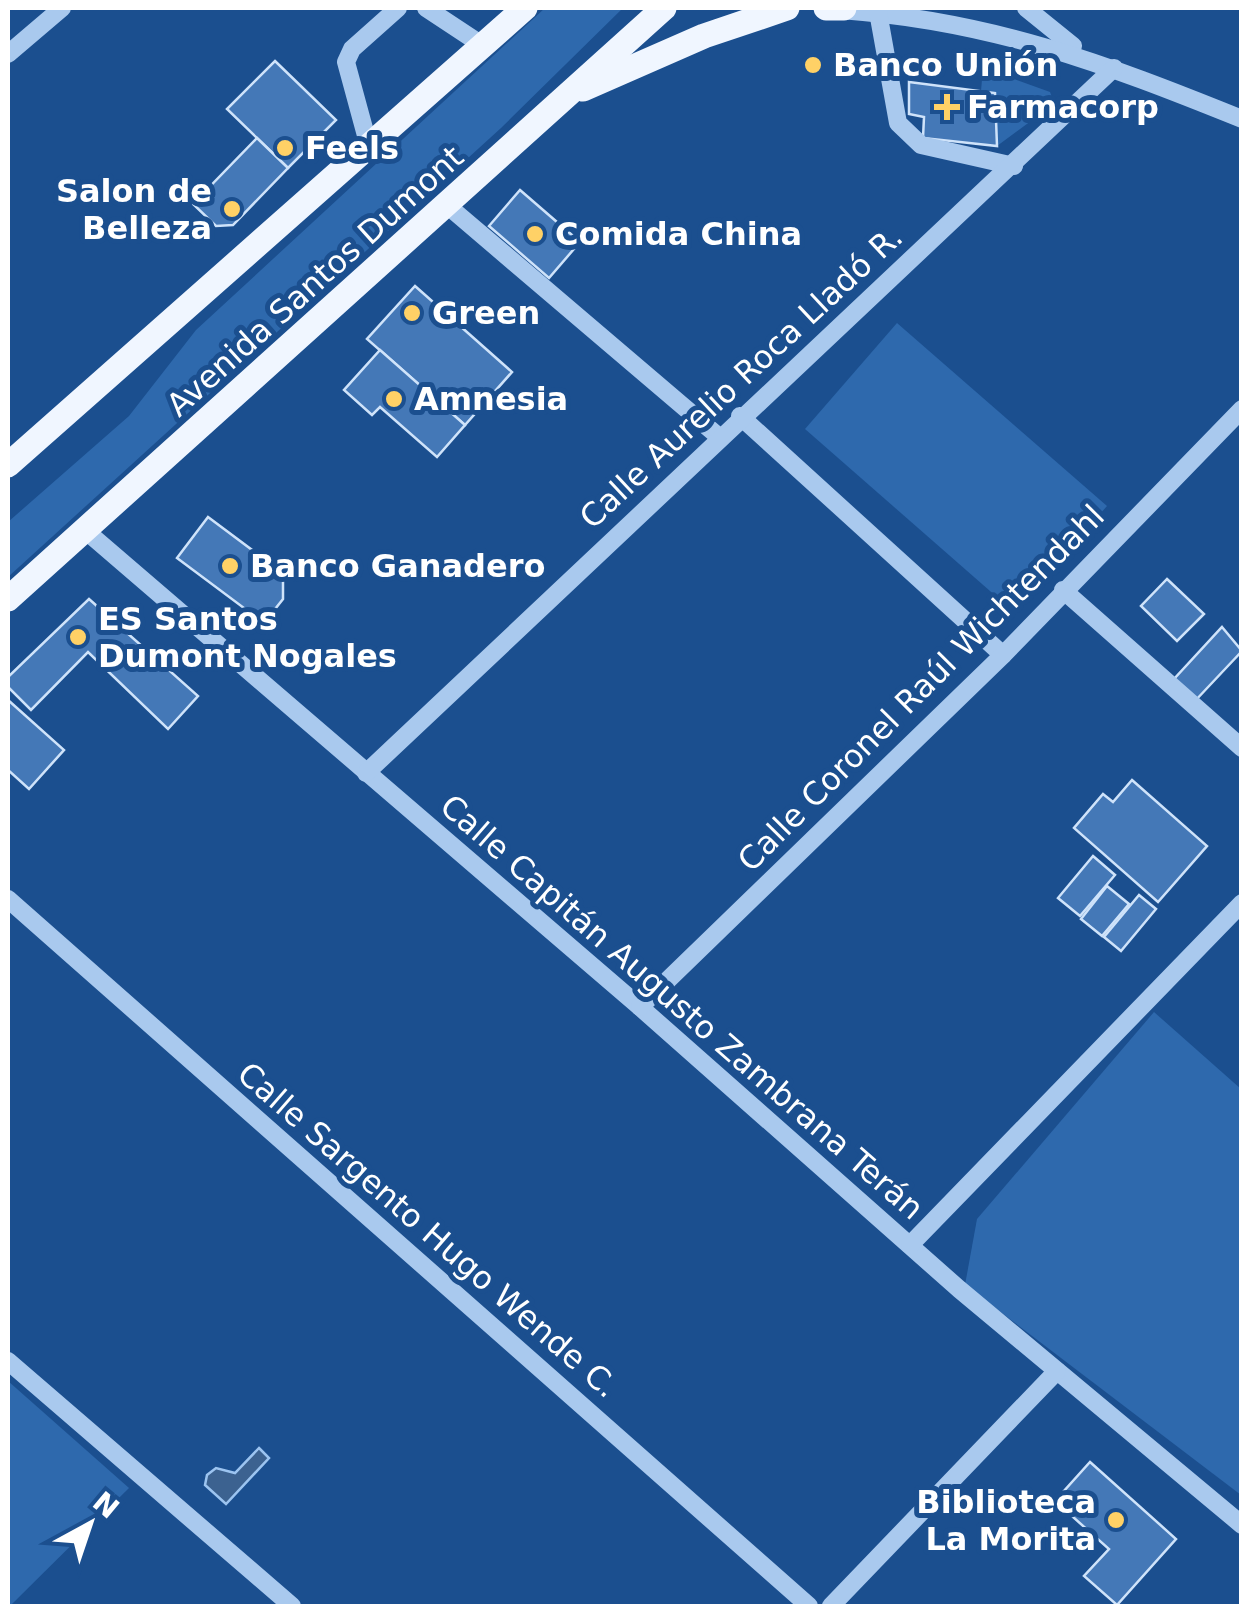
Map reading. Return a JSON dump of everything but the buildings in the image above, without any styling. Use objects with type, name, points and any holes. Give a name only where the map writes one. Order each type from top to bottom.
[{"type":"main road","name":"Avenida Santos Dumont","points":[[9,464],[525,8]]},
{"type":"main road","name":"Avenida Santos Dumont","points":[[8,599],[664,8]]},
{"type":"main road","points":[[560,99],[704,36],[787,8]]},
{"type":"street","points":[[8,54],[62,8]]},
{"type":"street","points":[[368,143],[346,62],[352,48],[398,8]]},
{"type":"street","points":[[426,8],[482,45]]},
{"type":"street","points":[[837,8],[986,29],[1090,58],[1242,119]]},
{"type":"street","points":[[1026,8],[1090,58]]},
{"type":"street","points":[[878,12],[898,124],[921,146],[1014,166]]},
{"type":"street","name":"Calle Aurelio Roca Lladó R.","points":[[366,773],[718,436],[1014,166],[1114,68]]},
{"type":"street","points":[[448,206],[718,436]]},
{"type":"street","name":"Calle Coronel Raúl Wichtendahl","points":[[640,1007],[1003,654],[1242,409]]},
{"type":"street","points":[[740,416],[1003,654]]},
{"type":"street","name":"Calle Capitán Augusto Zambrana Terán","points":[[86,531],[640,1007],[910,1245],[1242,1524]]},
{"type":"street","points":[[1064,590],[1242,748]]},
{"type":"street","name":"Calle Sargento Hugo Wende C.","points":[[8,898],[810,1606]]},
{"type":"street","points":[[910,1245],[1242,903]]},
{"type":"street","points":[[8,1362],[292,1606]]},
{"type":"street","points":[[831,1606],[1057,1371]]},
{"type":"shaded area","points":[[545,8],[623,8],[501,128],[8,577],[8,522],[129,416],[196,330]]},
{"type":"shaded area","points":[[983,68],[1050,92],[1053,100],[1050,107],[997,146],[995,93],[981,91]]},
{"type":"shaded area","points":[[897,323],[1107,506],[1014,612],[805,429]]},
{"type":"shaded area","points":[[1154,1012],[1241,1089],[1241,1495],[965,1285],[977,1219]]},
{"type":"shaded area","points":[[8,1381],[129,1488],[10,1606],[8,1606]]},
{"type":"shaded area","points":[[259,1448],[269,1458],[226,1504],[205,1485],[207,1475],[216,1468],[235,1473]]},
{"type":"place","name":"Banco Unión","points":[[813,65]]},
{"type":"place","name":"Farmacorp","points":[[947,107]]},
{"type":"place","name":"Feels","points":[[285,148]]},
{"type":"place","name":"Salon de Belleza","points":[[232,209]]},
{"type":"place","name":"Comida China","points":[[535,234]]},
{"type":"place","name":"Green","points":[[412,313]]},
{"type":"place","name":"Amnesia","points":[[394,399]]},
{"type":"place","name":"Banco Ganadero","points":[[230,566]]},
{"type":"place","name":"ES Santos Dumont Nogales","points":[[78,637]]},
{"type":"place","name":"Biblioteca La Morita","points":[[1116,1520]]}]
